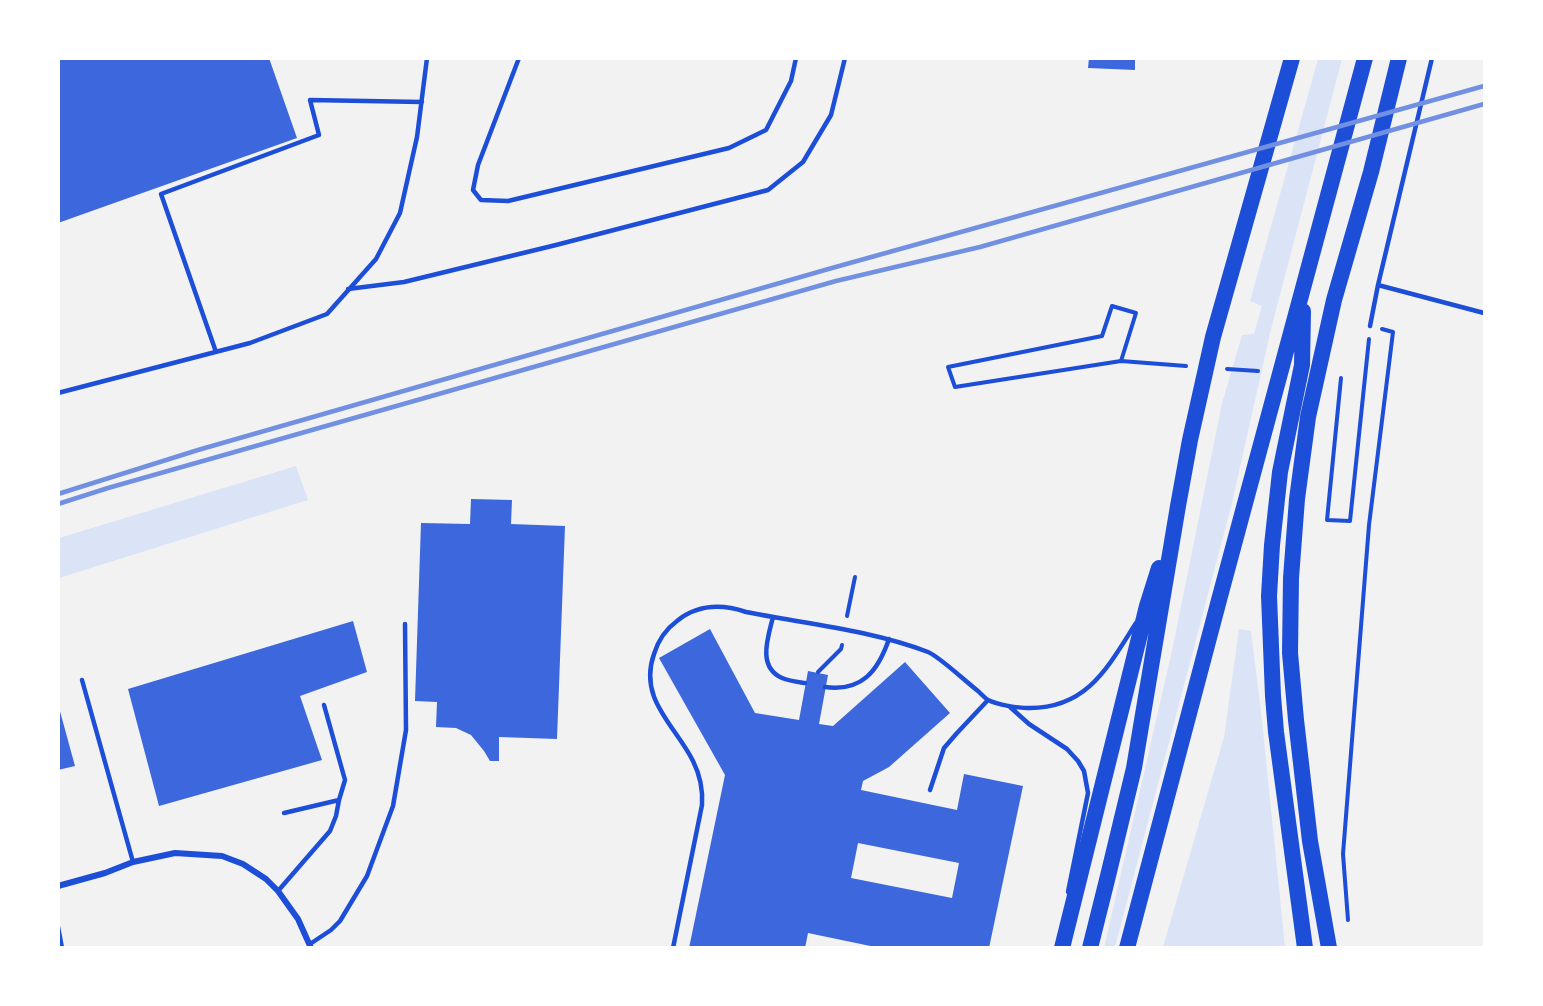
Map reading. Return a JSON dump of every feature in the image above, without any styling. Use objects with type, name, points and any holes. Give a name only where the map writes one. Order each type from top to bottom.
[{"type":"highway","points":[[1089,948],[1134,768],[1178,506],[1214,337],[1292,58]]},
{"type":"highway","points":[[1329,948],[1310,841],[1290,653],[1291,578],[1297,499],[1308,417],[1334,300],[1371,172],[1399,58]]},
{"type":"highway","points":[[1127,948],[1364,63]]},
{"type":"highway","points":[[1304,286],[1302,365],[1280,472],[1269,596],[1276,732],[1305,948]]},
{"type":"highway","points":[[1059,948],[1147,606],[1178,506]]},
{"type":"street","points":[[58,886],[105,873],[133,862],[175,853],[222,856],[243,864],[266,879],[279,891],[298,919],[311,946]]},
{"type":"lane","points":[[58,393],[250,343],[327,314],[376,259],[400,213],[417,136],[427,58]]},
{"type":"lane","points":[[519,58],[478,165],[473,190],[481,200],[508,201],[729,148],[766,130],[791,81],[796,58]]},
{"type":"lane","points":[[348,289],[415,279],[768,190],[803,162],[831,116],[845,58]]},
{"type":"lane","points":[[1370,326],[1432,58]]},
{"type":"lane","points":[[216,352],[161,194],[319,135],[310,100],[422,102]]},
{"type":"lane","points":[[1378,285],[1485,313]]},
{"type":"lane","points":[[673,948],[702,805],[702,788],[693,761],[655,700],[651,684],[651,663],[657,645],[665,632],[682,617],[701,608],[720,606],[889,639],[931,653],[988,700],[1022,708],[1051,706],[1083,693],[1104,672],[1147,606]]},
{"type":"lane","points":[[773,617],[766,648],[768,665],[775,674],[784,679],[805,683]]},
{"type":"lane","points":[[311,946],[340,921],[367,876],[393,806],[406,730],[405,624]]},
{"type":"lane","points":[[825,687],[838,689],[852,687],[866,678],[884,653],[889,639]]},
{"type":"lane","points":[[82,680],[133,862]]},
{"type":"lane","points":[[930,790],[944,748],[988,700]]},
{"type":"lane","points":[[279,891],[330,831],[345,780],[324,705]]},
{"type":"lane","points":[[1008,705],[1029,724],[1067,749],[1084,771],[1088,793],[1067,894]]},
{"type":"lane","points":[[284,813],[339,800]]},
{"type":"lane","points":[[58,927],[63,948]]},
{"type":"lane","points":[[1059,948],[1061,927]]},
{"type":"path","points":[[1102,336],[1112,306],[1136,313],[1121,361]]},
{"type":"path","points":[[1348,924],[1343,854],[1369,525],[1393,332],[1370,326]]},
{"type":"path","points":[[847,620],[855,577]]},
{"type":"path","points":[[818,673],[841,649],[842,644]]},
{"type":"shaded area","points":[[1318,59],[1342,59],[1271,329],[1232,503],[1115,947],[1104,948],[1173,646],[1222,403],[1242,335],[1254,334],[1262,306],[1250,301]]},
{"type":"shaded area","points":[[296,466],[308,500],[59,578],[59,538]]},
{"type":"shaded area","points":[[1239,629],[1251,631],[1285,947],[1163,947],[1224,737]]},
{"type":"building","points":[[58,58],[269,58],[297,138],[58,223]]},
{"type":"building","points":[[1089,58],[1135,58],[1135,70],[1088,68]]},
{"type":"building","points":[[471,499],[512,500],[511,524],[565,526],[557,739],[499,737],[499,761],[490,761],[471,735],[456,728],[436,727],[437,702],[415,701],[421,523],[470,524]]},
{"type":"building","points":[[353,621],[367,672],[300,696],[322,760],[159,806],[128,689]]},
{"type":"building","points":[[710,629],[755,713],[799,720],[808,671],[828,675],[819,724],[833,726],[905,662],[950,713],[889,767],[863,781],[861,790],[957,810],[964,774],[1023,786],[989,948],[880,948],[808,933],[805,948],[689,948],[725,775],[659,658]],"holes":[[[858,843],[959,863],[952,898],[851,878]]]},
{"type":"building","points":[[58,704],[75,766],[58,770]]},
{"type":"railway","points":[[58,494],[198,450],[832,268],[1484,86]]},
{"type":"railway","points":[[58,504],[836,281],[980,247],[1484,104]]}]
